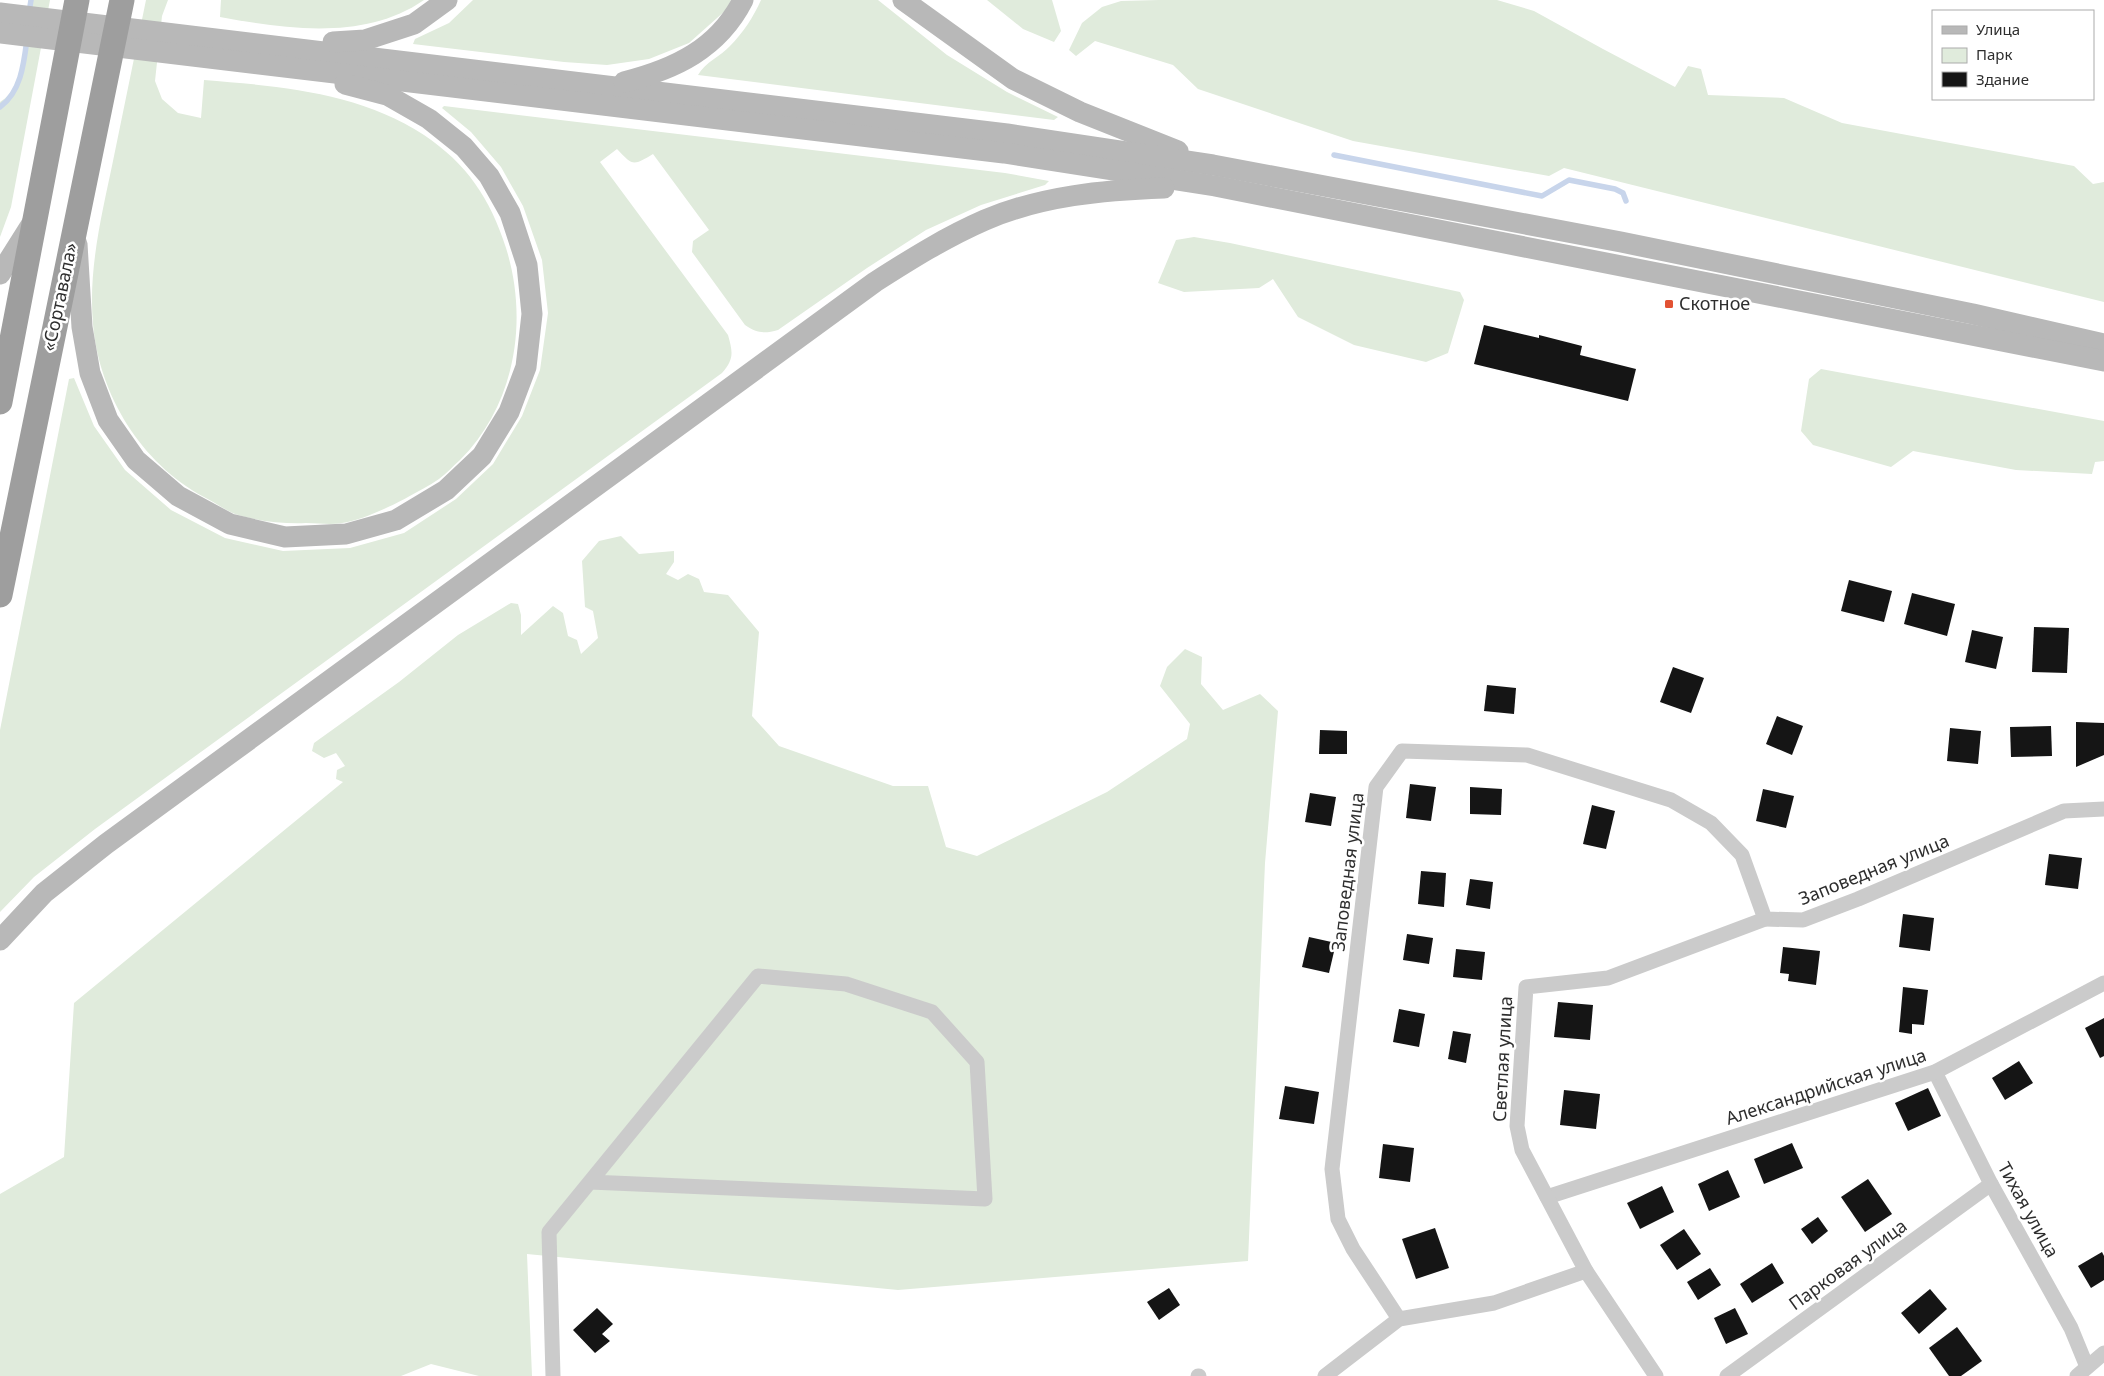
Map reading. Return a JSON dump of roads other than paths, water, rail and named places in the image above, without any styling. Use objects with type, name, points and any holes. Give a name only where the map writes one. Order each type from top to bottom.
[{"type":"highway","points":[[0,402],[77,0]]},
{"type":"highway","name":"«Сортавала»","points":[[0,595],[122,0]]},
{"type":"main road","points":[[271,54],[365,40],[414,24],[447,0]]},
{"type":"main road","points":[[609,85],[652,75],[693,57],[733,18],[743,0]]},
{"type":"main road","points":[[903,0],[1013,79],[1080,112],[1213,165]]},
{"type":"main road","points":[[0,13],[213,47],[984,150],[1215,186],[2104,361]]},
{"type":"main road","points":[[0,33],[213,47]]},
{"type":"main road","points":[[76,223],[82,327],[90,373],[108,420],[136,460],[178,496],[230,524],[285,536],[346,534],[396,520],[446,490],[482,456],[509,412],[526,367],[532,314],[527,265],[510,213],[489,176],[464,147],[429,119],[387,95],[271,54]]},
{"type":"main road","points":[[271,54],[609,85],[1007,134],[1213,165],[1622,242],[1964,312],[2104,344]]},
{"type":"main road","points":[[0,940],[44,893],[106,844],[875,282],[932,246],[986,219],[1051,199],[1120,190],[1215,186]]},
{"type":"main road","points":[[0,274],[37,215]]},
{"type":"street","name":"Заповедная улица","points":[[1398,1320],[1353,1250],[1338,1219],[1332,1169],[1376,786],[1402,751],[1527,755],[1671,800],[1711,823],[1742,855],[1765,919],[1803,920],[1858,900],[2064,811],[2104,809]]},
{"type":"street","name":"Светлая улица","points":[[1656,1376],[1586,1271],[1522,1150],[1517,1126],[1526,986],[1608,978],[1765,919]]},
{"type":"street","points":[[552,1376],[549,1232],[758,976],[846,984],[932,1012],[977,1062],[985,1199],[590,1182]]},
{"type":"street","name":"Александрийская улица","points":[[1547,1197],[1934,1072],[2104,983]]},
{"type":"street","name":"Тихая улица","points":[[1934,1072],[1992,1184],[2072,1328],[2082,1372]]},
{"type":"street","name":"Парковая улица","points":[[1727,1376],[1992,1184]]},
{"type":"street","points":[[1326,1376],[1398,1320],[1494,1302],[1586,1271]]},
{"type":"street","points":[[2082,1372],[2104,1353]]},
{"type":"waterway","points":[[29,13],[31,0]]},
{"type":"waterway","points":[[0,107],[7,101],[17,85],[23,67],[27,39]]},
{"type":"waterway","points":[[1334,155],[1542,196],[1569,180],[1615,189],[1623,193],[1626,201]]},
{"type":"place","name":"Скотное","points":[[1669,304]]}]
